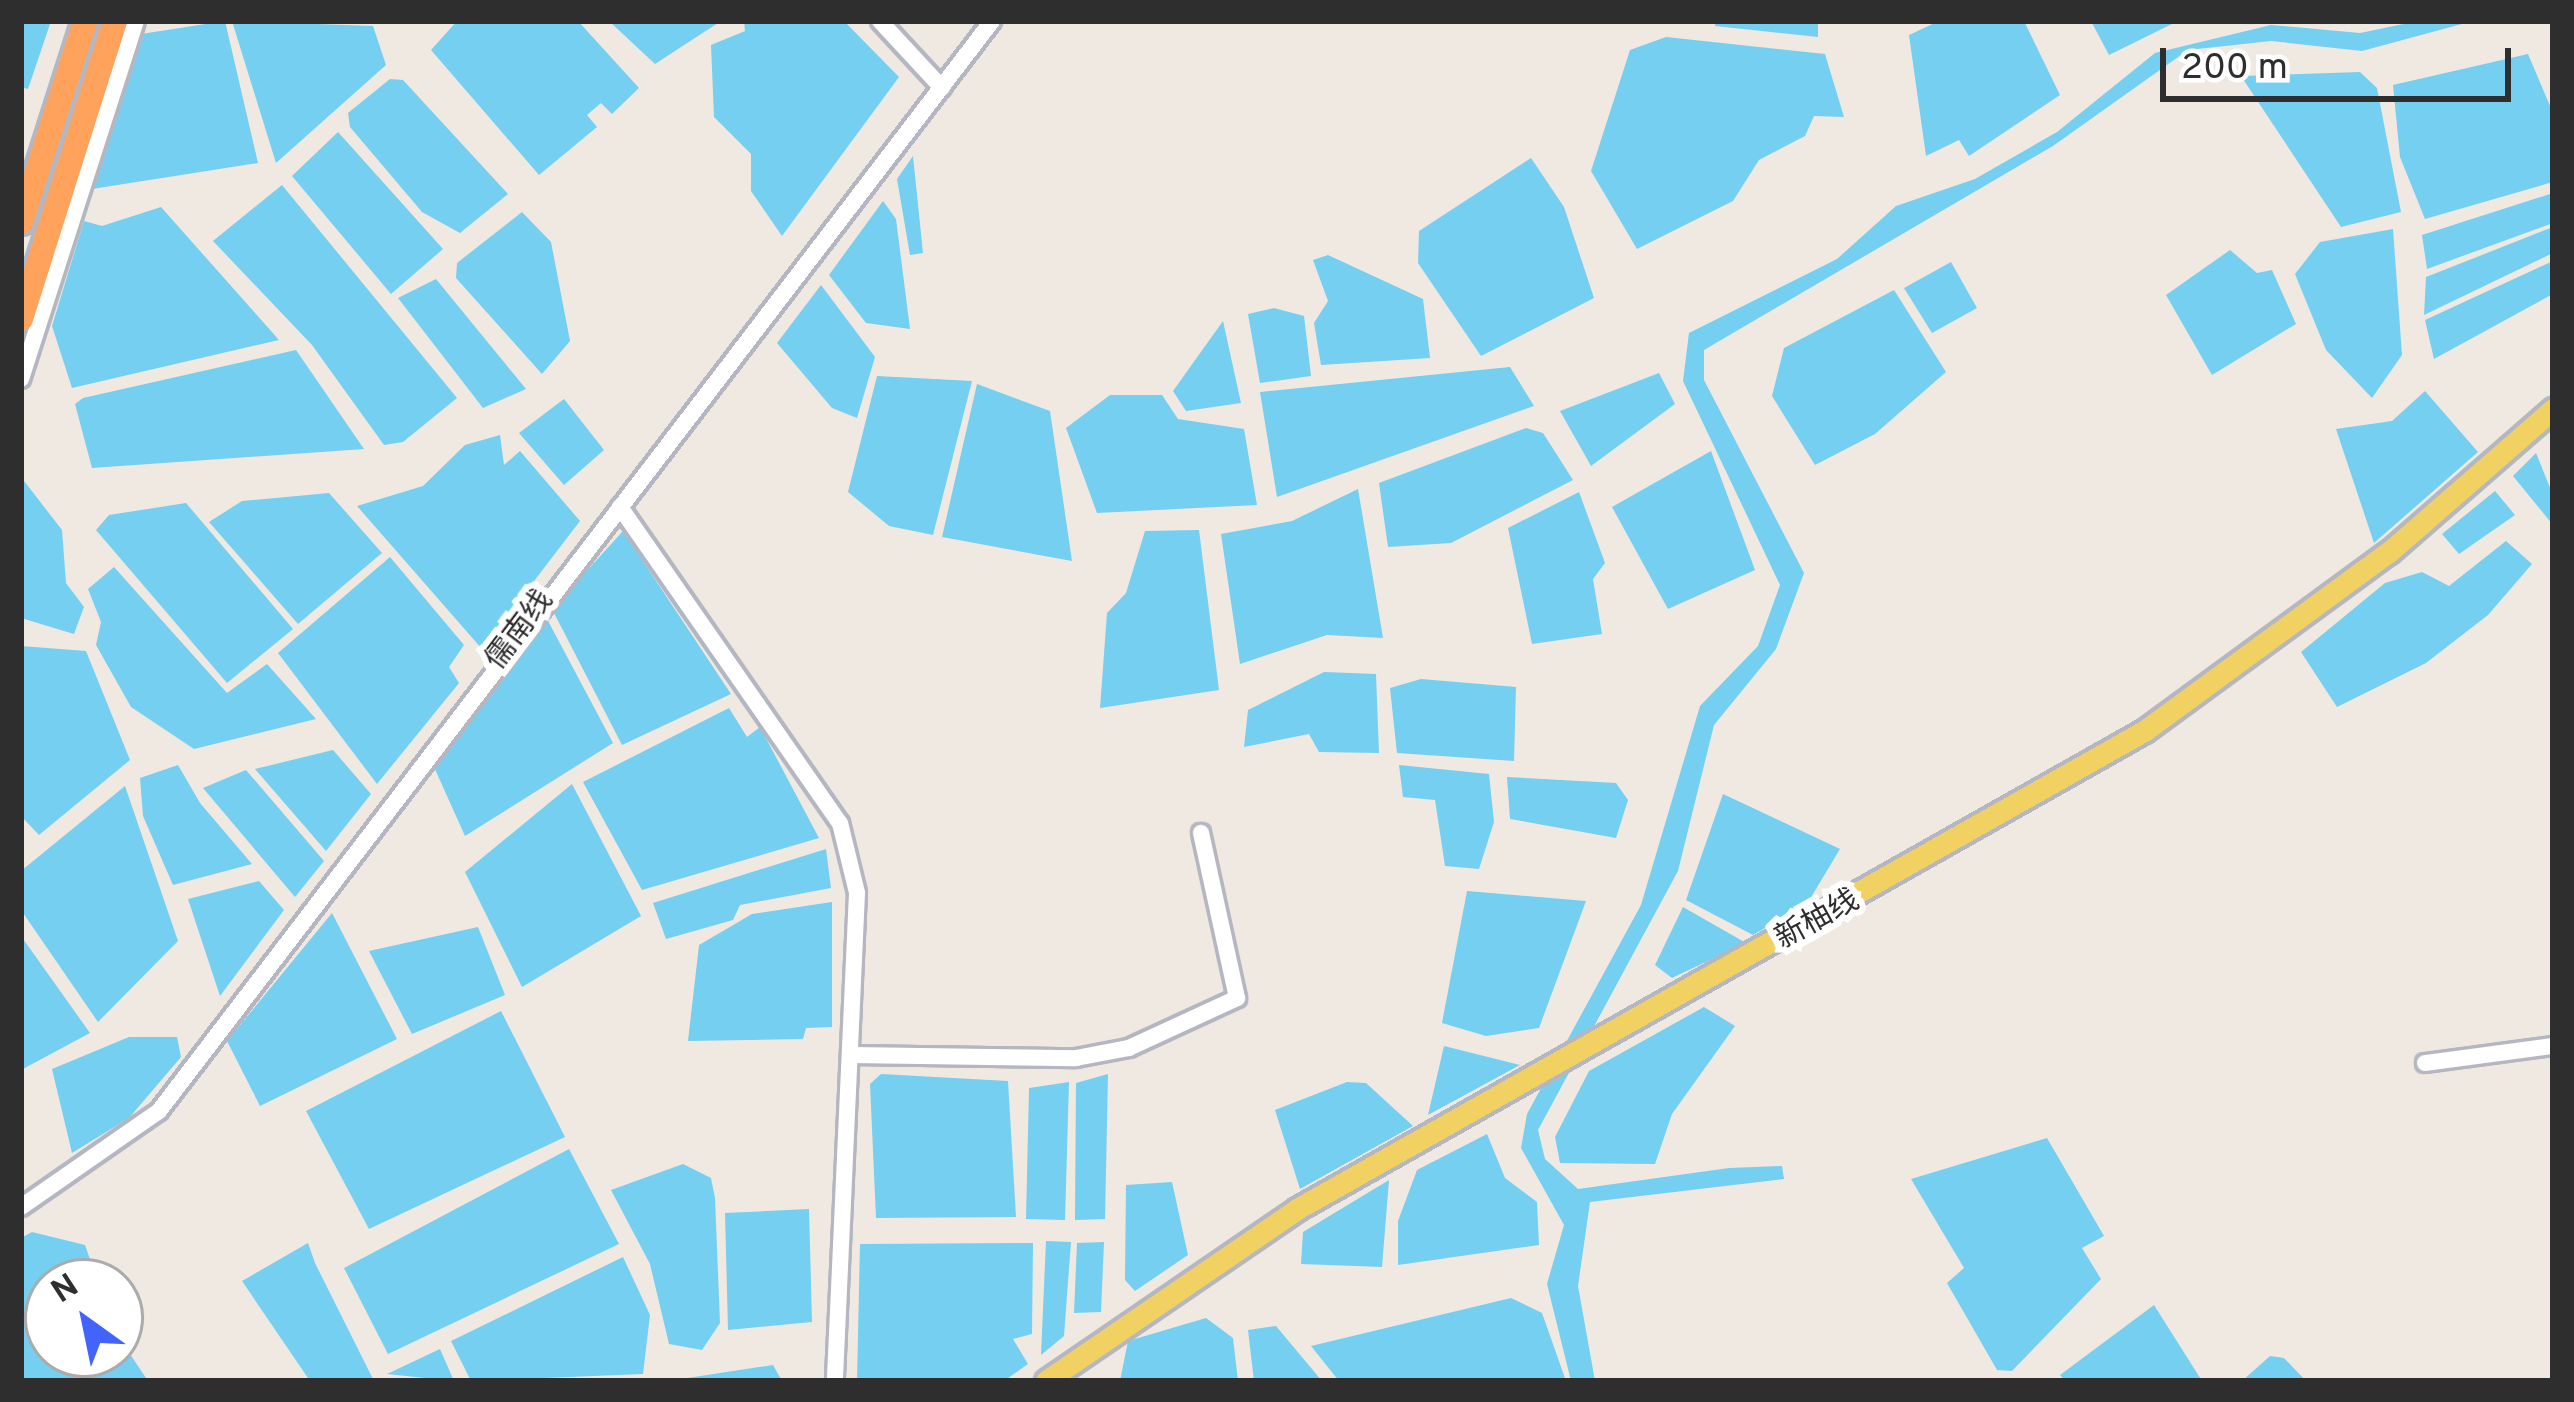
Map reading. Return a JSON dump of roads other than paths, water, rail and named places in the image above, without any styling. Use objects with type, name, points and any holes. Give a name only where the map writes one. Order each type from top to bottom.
[{"type":"highway","points":[[21,222],[86,21]]},
{"type":"highway","points":[[21,319],[115,21]]},
{"type":"main road","name":"新柚线","points":[[1046,1381],[1297,1209],[2107,754],[2390,552],[2553,409]]},
{"type":"street","points":[[21,379],[136,21]]},
{"type":"street","points":[[880,21],[942,88]]},
{"type":"street","name":"儒南线","points":[[21,1207],[160,1111],[992,21]]},
{"type":"street","points":[[620,507],[840,823],[857,893],[835,1381]]},
{"type":"street","points":[[850,1055],[1076,1058],[1130,1048],[1237,998],[1201,833]]},
{"type":"street","points":[[2426,1063],[2553,1046]]},
{"type":"water","points":[[21,21],[51,21],[28,89],[21,87]]},
{"type":"water","points":[[225,21],[258,163],[92,189],[141,34]]},
{"type":"water","points":[[232,21],[373,26],[386,65],[276,163]]},
{"type":"water","points":[[457,21],[578,21],[639,88],[612,114],[601,103],[587,115],[597,127],[539,175],[431,50]]},
{"type":"water","points":[[609,21],[721,21],[655,64]]},
{"type":"water","points":[[744,21],[844,21],[899,77],[782,236],[751,191],[751,154],[714,117],[711,45],[745,31]]},
{"type":"water","points":[[1716,21],[1818,21],[1818,37],[1715,26]]},
{"type":"water","points":[[1939,21],[2024,21],[2060,95],[1969,156],[1959,140],[1926,156],[1909,35]]},
{"type":"water","points":[[2091,21],[2178,21],[2109,55]]},
{"type":"water","points":[[2418,21],[2473,21],[2362,51],[2271,41],[2188,50],[2053,146],[1704,350],[1704,380],[1804,573],[1776,649],[1714,725],[1678,871],[1538,1130],[1545,1159],[1578,1189],[1729,1168],[1782,1166],[1784,1179],[1590,1202],[1578,1286],[1595,1381],[1571,1381],[1547,1284],[1564,1225],[1521,1148],[1527,1114],[1641,905],[1700,706],[1758,646],[1780,585],[1683,381],[1689,333],[1837,259],[1896,206],[1975,179],[2057,132],[2155,53],[2271,25],[2360,33]]},
{"type":"water","points":[[1666,37],[1825,54],[1844,117],[1814,116],[1805,136],[1759,160],[1733,201],[1637,249],[1591,171],[1630,50]]},
{"type":"water","points":[[2528,54],[2553,113],[2553,182],[2425,219],[2400,157],[2393,85]]},
{"type":"water","points":[[2360,72],[2377,88],[2401,212],[2341,227],[2241,76]]},
{"type":"water","points":[[390,79],[403,80],[508,194],[460,233],[422,212],[350,127],[348,113]]},
{"type":"water","points":[[338,132],[443,249],[391,294],[292,176]]},
{"type":"water","points":[[913,156],[923,253],[910,255],[897,179]]},
{"type":"water","points":[[1531,158],[1564,207],[1594,298],[1481,356],[1418,263],[1419,231]]},
{"type":"water","points":[[282,185],[457,398],[403,442],[384,445],[312,345],[213,241]]},
{"type":"water","points":[[2553,193],[2553,223],[2427,269],[2422,235]]},
{"type":"water","points":[[883,201],[896,219],[910,329],[866,323],[829,275]]},
{"type":"water","points":[[161,207],[279,340],[72,388],[52,326],[84,221],[102,226]]},
{"type":"water","points":[[522,212],[551,242],[570,341],[542,374],[456,278],[457,263]]},
{"type":"water","points":[[2553,227],[2553,253],[2424,315],[2426,277]]},
{"type":"water","points":[[2393,229],[2402,355],[2372,398],[2326,350],[2295,274],[2320,242]]},
{"type":"water","points":[[2230,250],[2257,273],[2272,270],[2296,324],[2212,375],[2166,295]]},
{"type":"water","points":[[1328,255],[1423,299],[1430,358],[1321,365],[1314,323],[1328,301],[1313,260]]},
{"type":"water","points":[[2553,261],[2553,294],[2434,359],[2425,320]]},
{"type":"water","points":[[1951,262],[1977,308],[1932,333],[1904,288]]},
{"type":"water","points":[[436,279],[526,389],[483,408],[398,298]]},
{"type":"water","points":[[821,285],[875,357],[857,418],[832,408],[777,343]]},
{"type":"water","points":[[1894,290],[1946,372],[1875,434],[1815,465],[1772,396],[1784,348]]},
{"type":"water","points":[[1274,308],[1304,316],[1311,376],[1260,383],[1248,314]]},
{"type":"water","points":[[1223,321],[1241,403],[1186,411],[1173,391]]},
{"type":"water","points":[[296,350],[364,449],[92,468],[75,404],[83,398]]},
{"type":"water","points":[[1510,367],[1534,406],[1277,497],[1260,392]]},
{"type":"water","points":[[1659,373],[1675,404],[1591,466],[1560,411]]},
{"type":"water","points":[[877,376],[972,381],[933,535],[889,526],[848,492]]},
{"type":"water","points":[[977,384],[1050,411],[1072,561],[942,537]]},
{"type":"water","points":[[2425,391],[2478,452],[2374,543],[2336,429],[2392,421]]},
{"type":"water","points":[[1110,395],[1162,395],[1178,419],[1244,429],[1257,505],[1097,513],[1066,428]]},
{"type":"water","points":[[564,399],[604,450],[564,485],[519,433]]},
{"type":"water","points":[[1526,428],[1543,433],[1573,480],[1451,543],[1388,547],[1379,483]]},
{"type":"water","points":[[500,435],[504,465],[520,451],[580,521],[482,649],[357,506],[423,486],[465,445]]},
{"type":"water","points":[[1711,451],[1755,570],[1668,609],[1612,507]]},
{"type":"water","points":[[2536,453],[2553,495],[2553,525],[2513,476]]},
{"type":"water","points":[[21,477],[62,530],[66,583],[84,607],[74,634],[21,618]]},
{"type":"water","points":[[1358,489],[1383,638],[1327,635],[1240,664],[1221,534],[1292,521]]},
{"type":"water","points":[[2495,491],[2515,515],[2459,554],[2442,534]]},
{"type":"water","points":[[1579,492],[1605,563],[1593,579],[1602,634],[1532,644],[1508,528]]},
{"type":"water","points":[[329,493],[382,553],[298,624],[209,522],[242,501]]},
{"type":"water","points":[[186,503],[293,629],[227,683],[96,530],[109,515]]},
{"type":"water","points":[[1199,530],[1219,690],[1100,708],[1107,613],[1126,593],[1145,531]]},
{"type":"water","points":[[623,531],[731,694],[622,745],[552,609]]},
{"type":"water","points":[[2506,541],[2532,564],[2488,615],[2426,663],[2337,707],[2301,652],[2385,583],[2422,572],[2449,586]]},
{"type":"water","points":[[390,557],[464,645],[449,667],[459,683],[377,784],[278,653]]},
{"type":"water","points":[[114,567],[227,693],[267,664],[316,719],[194,749],[131,707],[96,645],[101,622],[88,589]]},
{"type":"water","points":[[547,619],[613,743],[465,836],[434,767]]},
{"type":"water","points":[[21,646],[86,651],[130,760],[39,835],[21,816]]},
{"type":"water","points":[[1324,672],[1376,674],[1379,753],[1319,752],[1309,734],[1244,747],[1248,710]]},
{"type":"water","points":[[1421,679],[1516,687],[1514,761],[1397,753],[1390,688]]},
{"type":"water","points":[[729,708],[747,737],[760,727],[819,838],[642,890],[583,782]]},
{"type":"water","points":[[333,750],[371,794],[326,851],[255,769]]},
{"type":"water","points":[[178,765],[200,803],[252,864],[173,885],[143,816],[140,778]]},
{"type":"water","points":[[1399,765],[1489,774],[1494,822],[1479,869],[1445,866],[1435,800],[1403,797]]},
{"type":"water","points":[[246,770],[324,861],[295,897],[203,788]]},
{"type":"water","points":[[1507,777],[1616,783],[1628,800],[1616,838],[1510,819]]},
{"type":"water","points":[[572,784],[641,916],[522,987],[465,872]]},
{"type":"water","points":[[125,786],[178,941],[98,1022],[21,910],[21,871]]},
{"type":"water","points":[[1723,794],[1840,849],[1807,904],[1753,935],[1686,900]]},
{"type":"water","points":[[826,849],[831,888],[740,905],[733,920],[666,939],[653,903]]},
{"type":"water","points":[[259,881],[284,910],[220,996],[188,899]]},
{"type":"water","points":[[1467,891],[1586,901],[1539,1028],[1486,1036],[1442,1023]]},
{"type":"water","points":[[832,902],[832,1027],[806,1028],[803,1039],[688,1041],[699,945],[752,914]]},
{"type":"water","points":[[1683,907],[1746,943],[1672,978],[1655,965]]},
{"type":"water","points":[[332,913],[397,1039],[260,1106],[227,1041]]},
{"type":"water","points":[[478,927],[505,995],[412,1034],[369,951]]},
{"type":"water","points":[[21,936],[90,1033],[21,1070]]},
{"type":"water","points":[[1704,1007],[1735,1026],[1672,1114],[1655,1164],[1560,1163],[1555,1137],[1589,1071]]},
{"type":"water","points":[[501,1011],[565,1137],[369,1229],[306,1111]]},
{"type":"water","points":[[129,1037],[177,1037],[181,1057],[129,1118],[72,1153],[52,1069]]},
{"type":"water","points":[[1444,1046],[1520,1065],[1428,1115]]},
{"type":"water","points":[[881,1074],[1008,1081],[1016,1217],[876,1218],[870,1084]]},
{"type":"water","points":[[1108,1074],[1105,1219],[1075,1220],[1076,1083]]},
{"type":"water","points":[[1069,1082],[1065,1220],[1026,1219],[1029,1088]]},
{"type":"water","points":[[1347,1082],[1366,1083],[1413,1126],[1300,1189],[1275,1110]]},
{"type":"water","points":[[1487,1134],[1505,1178],[1537,1202],[1539,1245],[1398,1265],[1398,1221],[1417,1170]]},
{"type":"water","points":[[2047,1138],[2104,1236],[2082,1248],[2101,1279],[2012,1371],[1997,1370],[1947,1283],[1964,1268],[1911,1179]]},
{"type":"water","points":[[569,1149],[619,1244],[388,1354],[344,1268]]},
{"type":"water","points":[[683,1164],[711,1178],[715,1198],[720,1323],[702,1350],[669,1344],[650,1264],[611,1190]]},
{"type":"water","points":[[1389,1180],[1382,1267],[1301,1264],[1303,1232]]},
{"type":"water","points":[[1172,1182],[1188,1255],[1135,1291],[1125,1280],[1126,1185]]},
{"type":"water","points":[[809,1209],[812,1322],[728,1330],[725,1213]]},
{"type":"water","points":[[32,1232],[85,1245],[90,1258],[24,1258],[24,1378],[144,1375],[148,1381],[21,1381],[21,1238]]},
{"type":"water","points":[[1046,1241],[1071,1242],[1064,1336],[1041,1355]]},
{"type":"water","points":[[1104,1242],[1101,1312],[1074,1313],[1077,1243]]},
{"type":"water","points":[[308,1243],[374,1381],[310,1381],[242,1281]]},
{"type":"water","points":[[1033,1243],[1032,1334],[1013,1339],[1028,1364],[1004,1381],[857,1381],[860,1244]]},
{"type":"water","points":[[623,1257],[650,1315],[643,1374],[471,1381],[451,1341]]},
{"type":"water","points":[[1511,1298],[1542,1313],[1566,1381],[1339,1381],[1311,1346]]},
{"type":"water","points":[[2154,1305],[2202,1381],[2065,1381],[2060,1375]]},
{"type":"water","points":[[1206,1318],[1233,1338],[1238,1381],[1120,1381],[1128,1341]]},
{"type":"water","points":[[1276,1326],[1322,1381],[1254,1381],[1248,1330]]},
{"type":"water","points":[[440,1349],[454,1381],[387,1374]]},
{"type":"water","points":[[2270,1356],[2284,1358],[2306,1381],[2242,1381]]},
{"type":"water","points":[[773,1365],[782,1381],[668,1381]]}]
